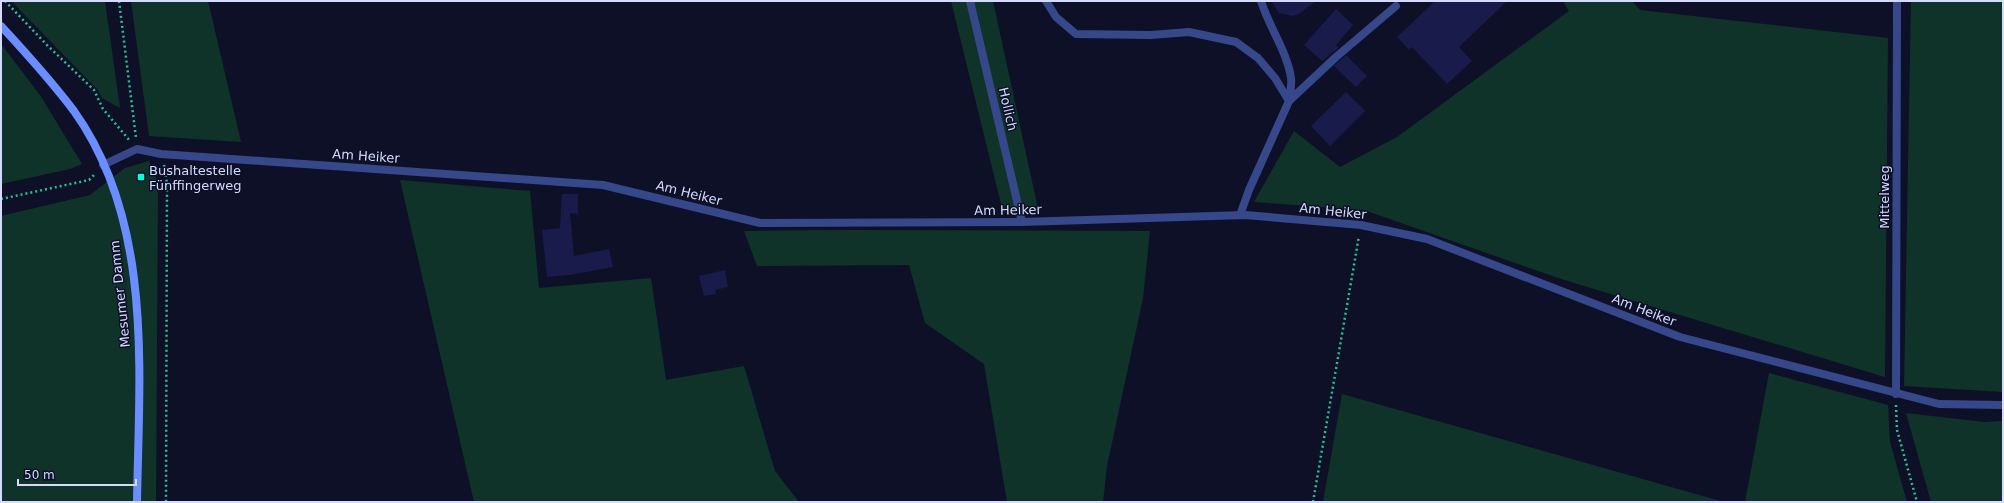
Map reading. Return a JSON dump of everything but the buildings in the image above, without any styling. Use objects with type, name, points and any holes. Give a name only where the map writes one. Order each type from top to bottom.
[{"type":"main road","name":"Mesumer Damm","points":[[1,26],[19,45],[74,112],[103,165],[116,198],[127,237],[138,336],[137,502]]},
{"type":"street","name":"Hollich","points":[[970,1],[1022,222]]},
{"type":"street","points":[[1046,1],[1056,17],[1076,34],[1151,35],[1189,32],[1236,42],[1258,58],[1275,78],[1289,101]]},
{"type":"street","points":[[1240,215],[1249,190],[1289,101],[1291,79],[1283,53],[1265,14],[1261,1]]},
{"type":"street","name":"Mittelweg","points":[[1896,394],[1897,1]]},
{"type":"street","points":[[1289,101],[1336,57],[1396,6]]},
{"type":"street","name":"Am Heiker","points":[[137,149],[161,154],[603,185],[760,223],[1022,222],[1240,215],[1361,225],[1426,239],[1680,337],[1939,404],[2003,405]]},
{"type":"street","points":[[103,165],[137,149]]},
{"type":"path","points":[[5,1],[47,46],[94,90],[103,109],[137,149]]},
{"type":"path","points":[[119,1],[133,102],[137,149]]},
{"type":"path","points":[[161,154],[167,184],[166,502]]},
{"type":"path","points":[[1,199],[90,180],[103,165]]},
{"type":"path","points":[[1314,502],[1361,225]]},
{"type":"path","points":[[1896,394],[1897,430],[1917,502]]},
{"type":"green space","points":[[11,1],[105,1],[120,108],[102,98],[98,90]]},
{"type":"green space","points":[[131,1],[208,1],[241,142],[149,136]]},
{"type":"green space","points":[[951,1],[993,1],[1038,209],[1003,212]]},
{"type":"green space","points":[[1563,1],[1632,1],[1640,10],[1888,38],[1885,377],[1558,278],[1364,210],[1254,202],[1294,131],[1340,167],[1397,137],[1569,11]]},
{"type":"green space","points":[[1911,1],[2003,1],[2003,392],[1904,386]]},
{"type":"green space","points":[[1,44],[40,95],[82,164],[70,169],[1,184]]},
{"type":"green space","points":[[149,161],[158,183],[156,502],[1,502],[1,216],[90,195],[125,168]]},
{"type":"green space","points":[[400,180],[530,191],[539,288],[651,278],[666,380],[744,366],[775,471],[799,502],[474,502]]},
{"type":"green space","points":[[744,231],[1150,231],[1143,298],[1107,466],[1103,502],[1007,502],[984,364],[925,323],[909,265],[757,266]]},
{"type":"green space","points":[[1769,373],[1888,405],[1890,442],[1907,502],[1745,502]]},
{"type":"green space","points":[[1342,394],[1724,502],[1323,502]]},
{"type":"green space","points":[[1906,413],[1984,422],[2003,421],[2003,502],[1931,502]]},
{"type":"place","name":"Bushaltestelle Fünffingerweg","points":[[141,177]]}]
